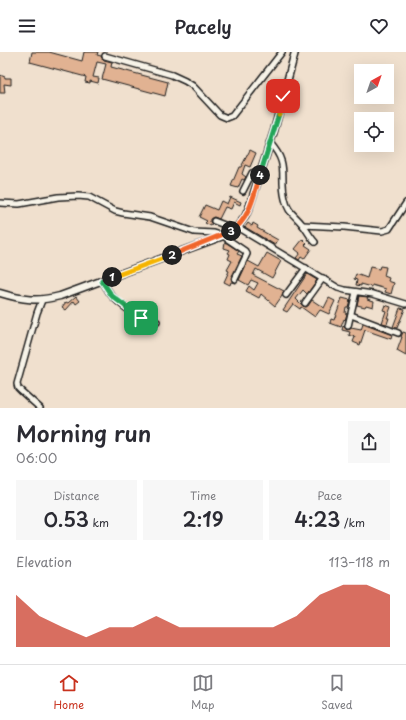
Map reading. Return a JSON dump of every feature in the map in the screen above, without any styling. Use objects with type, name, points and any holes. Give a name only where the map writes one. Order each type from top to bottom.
[{"type":"main road","points":[[0,293],[26,300],[42,300],[60,296],[223,236],[236,228],[249,208],[270,143],[295,52]]},
{"type":"street","points":[[105,56],[172,75],[185,81],[192,86],[220,115],[227,118],[232,116],[282,52]]},
{"type":"street","points":[[270,143],[276,150],[282,162],[283,191],[286,205],[293,216],[303,225],[315,242]]},
{"type":"street","points":[[243,191],[252,173],[256,172],[260,174]]},
{"type":"street","points":[[0,203],[19,204],[54,198],[84,196],[115,211],[155,219],[194,232],[214,233],[223,236],[247,254],[235,279]]},
{"type":"street","points":[[303,225],[364,228],[382,231],[389,229],[406,203]]},
{"type":"street","points":[[214,221],[236,228],[338,288],[373,294],[406,304]]},
{"type":"street","points":[[286,294],[306,268]]},
{"type":"street","points":[[305,303],[323,278]]},
{"type":"street","points":[[102,281],[112,296],[127,308],[141,318],[157,322]]},
{"type":"street","points":[[348,326],[356,292]]},
{"type":"street","points":[[40,408],[20,391],[18,384],[36,313],[42,300]]},
{"type":"street","points":[[351,315],[398,333]]},
{"type":"building","points":[[32,52],[49,52],[82,61],[84,52],[98,52],[97,55],[101,56],[104,60],[112,62],[111,67],[168,82],[165,96],[102,79],[106,64],[97,62],[93,77],[99,78],[98,83],[90,81],[90,83],[85,82],[86,77],[30,62]]},
{"type":"building","points":[[0,75],[5,78],[11,78],[11,85],[4,84],[5,93],[0,93]]},
{"type":"building","points":[[250,150],[256,153],[250,167],[245,165],[242,174],[246,177],[244,180],[242,179],[238,188],[231,186],[239,167],[241,167]]},
{"type":"building","points":[[230,197],[241,202],[240,205],[234,202],[231,209],[225,207],[219,219],[214,217],[210,219],[212,224],[211,226],[205,223],[207,221],[199,217],[205,205],[217,210],[221,201],[227,204]]},
{"type":"building","points":[[248,223],[252,226],[253,223],[258,226],[257,228],[278,240],[275,245],[245,227]]},
{"type":"building","points":[[303,239],[307,243],[305,245],[311,249],[304,259],[301,257],[299,260],[296,258],[300,253],[295,249]]},
{"type":"building","points":[[225,242],[239,251],[237,254],[242,256],[231,278],[235,283],[231,282],[230,285],[224,282],[229,271],[227,270],[232,261],[228,259],[230,254],[228,253],[230,250],[224,248]]},
{"type":"building","points":[[267,253],[281,261],[272,278],[256,269],[253,275],[284,291],[275,306],[261,294],[259,298],[246,291],[249,286],[254,290],[258,283],[251,280],[248,285],[239,280],[248,261],[259,267]]},
{"type":"building","points":[[380,266],[386,267],[384,276],[389,278],[388,281],[394,283],[391,294],[385,292],[386,289],[372,285],[372,287],[361,284],[361,286],[356,285],[357,280],[354,279],[356,274],[367,278],[370,267],[379,269]]},
{"type":"building","points":[[307,274],[317,280],[307,294],[303,290],[296,299],[304,307],[308,306],[312,300],[324,308],[329,298],[335,301],[329,314],[320,310],[315,317],[301,307],[300,309],[293,304],[287,312],[283,310]]},
{"type":"building","points":[[76,296],[80,301],[76,304],[74,301],[66,310],[62,307],[66,302],[68,303]]},
{"type":"building","points":[[359,296],[368,297],[367,299],[374,301],[373,307],[357,305]]},
{"type":"building","points":[[342,298],[350,300],[348,307],[346,307],[345,313],[347,314],[345,320],[344,319],[341,327],[330,323],[331,319],[334,320]]},
{"type":"building","points":[[385,305],[391,307],[387,318],[389,318],[387,324],[382,323],[386,311],[383,310]]},
{"type":"building","points":[[400,308],[405,309],[397,328],[393,327]]},
{"type":"building","points":[[363,324],[392,335],[391,339],[365,330],[360,345],[353,342],[355,337],[349,335],[350,332],[342,330],[343,326],[347,330],[351,328],[361,330]]},
{"type":"building","points":[[403,332],[406,333],[406,356],[397,351]]},
{"type":"route","points":[[141,318],[112,296],[102,281],[223,236],[237,227],[245,217],[253,198],[274,131],[283,96]]}]
